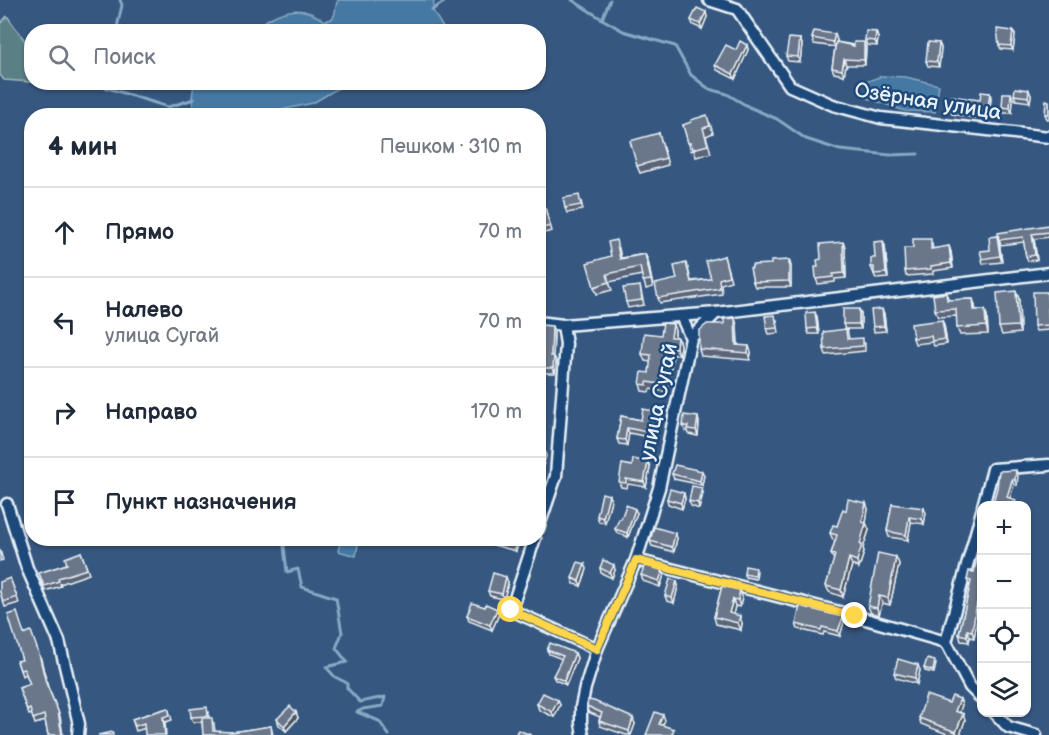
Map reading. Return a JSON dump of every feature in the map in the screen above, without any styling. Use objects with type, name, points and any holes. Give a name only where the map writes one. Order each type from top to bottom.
[{"type":"street","name":"Озёрная улица","points":[[709,0],[738,9],[790,86],[833,105],[880,118],[1049,138]]},
{"type":"street","points":[[546,323],[563,325],[716,313],[1049,273]]},
{"type":"street","name":"улица Сугай","points":[[583,735],[581,723],[585,688],[597,649],[636,560],[659,488],[691,338],[716,313]]},
{"type":"street","points":[[681,315],[691,338]]},
{"type":"street","points":[[546,505],[556,476],[566,344],[563,325]]},
{"type":"street","points":[[984,501],[993,469],[1049,465]]},
{"type":"street","points":[[7,504],[27,568],[59,641],[80,724],[78,735]]},
{"type":"street","points":[[977,526],[946,642],[970,687],[977,695]]},
{"type":"street","points":[[532,546],[511,610],[597,649]]},
{"type":"street","points":[[636,560],[878,622],[946,642]]},
{"type":"street","points":[[999,717],[1008,727],[1036,735]]},
{"type":"green space","points":[[7,16],[24,39],[24,82],[4,80],[0,75],[0,24]]},
{"type":"water","points":[[338,0],[434,0],[433,11],[441,24],[262,24],[272,17],[294,10],[308,12],[325,21],[329,20],[334,16]]},
{"type":"water","points":[[882,76],[906,77],[939,85],[935,112],[905,111],[867,98],[868,81]]},
{"type":"water","points":[[193,90],[335,90],[313,103],[290,108],[193,108]]},
{"type":"water","points":[[339,546],[358,546],[356,556],[338,551]]},
{"type":"building","points":[[697,8],[706,12],[700,24],[691,20]]},
{"type":"building","points":[[997,29],[1013,31],[1011,46],[999,45]]},
{"type":"building","points":[[814,31],[835,34],[833,42],[812,38]]},
{"type":"building","points":[[866,31],[876,32],[875,41],[865,40]]},
{"type":"building","points":[[789,38],[800,39],[798,57],[786,56]]},
{"type":"building","points":[[740,41],[747,45],[733,74],[715,65],[726,45],[736,50]]},
{"type":"building","points":[[836,42],[854,46],[854,42],[864,42],[864,60],[844,59],[842,70],[832,68]]},
{"type":"building","points":[[928,42],[939,43],[937,62],[926,61]]},
{"type":"building","points":[[1015,88],[1029,90],[1028,97],[1014,95]]},
{"type":"building","points":[[981,92],[990,93],[987,112],[950,109],[952,96],[980,100]]},
{"type":"building","points":[[1003,93],[1011,93],[1010,108],[1002,107]]},
{"type":"building","points":[[1046,100],[1049,101],[1049,114],[1045,114]]},
{"type":"building","points":[[707,115],[710,126],[703,128],[708,145],[693,149],[691,143],[688,143],[683,125]]},
{"type":"building","points":[[659,133],[666,158],[637,166],[630,141]]},
{"type":"building","points":[[579,195],[581,205],[565,208],[563,198]]},
{"type":"building","points":[[546,212],[550,226],[546,227]]},
{"type":"building","points":[[1049,225],[1049,232],[1032,234],[1035,255],[1026,257],[1023,237],[999,240],[998,233]]},
{"type":"building","points":[[997,236],[1000,256],[982,259],[980,251],[990,250],[989,237]]},
{"type":"building","points":[[913,239],[931,239],[931,249],[949,246],[951,263],[931,266],[931,269],[905,271],[904,248],[913,248]]},
{"type":"building","points":[[616,240],[620,259],[645,254],[651,280],[643,281],[640,267],[607,274],[609,282],[594,287],[587,263],[611,256],[608,242]]},
{"type":"building","points":[[883,241],[886,273],[874,274],[871,258],[875,258],[874,242]]},
{"type":"building","points":[[843,242],[844,273],[816,279],[815,267],[818,267],[817,260],[821,259],[820,244]]},
{"type":"building","points":[[724,256],[729,276],[719,279],[720,288],[658,298],[655,284],[677,279],[674,266],[686,263],[691,282],[711,279],[706,261]]},
{"type":"building","points":[[789,260],[789,281],[753,282],[750,268],[752,265]]},
{"type":"building","points":[[640,286],[642,300],[626,302],[623,288]]},
{"type":"building","points":[[1016,291],[1018,326],[999,327],[997,293]]},
{"type":"building","points":[[1033,292],[1047,292],[1049,325],[1034,326]]},
{"type":"building","points":[[946,293],[947,300],[973,299],[974,310],[985,310],[986,326],[957,328],[956,309],[935,310],[933,295]]},
{"type":"building","points":[[843,309],[859,309],[859,324],[843,324]]},
{"type":"building","points":[[882,309],[884,326],[873,327],[871,310]]},
{"type":"building","points":[[815,312],[817,328],[807,329],[806,313]]},
{"type":"building","points":[[775,315],[777,328],[767,329],[765,316]]},
{"type":"building","points":[[735,318],[736,345],[749,346],[748,353],[699,349],[699,331],[707,324],[724,324],[724,319]]},
{"type":"building","points":[[942,320],[945,339],[932,341],[931,336],[913,338],[911,324]]},
{"type":"building","points":[[663,323],[673,324],[671,337],[677,337],[676,348],[671,348],[665,385],[647,382],[647,385],[640,384],[642,372],[649,373],[651,355],[642,354],[644,333],[661,335]]},
{"type":"building","points":[[546,325],[552,326],[553,368],[546,368]]},
{"type":"building","points":[[846,329],[847,339],[863,338],[863,346],[824,349],[823,332]]},
{"type":"building","points":[[643,409],[659,412],[656,424],[648,423],[647,432],[627,428],[625,440],[617,439],[621,416],[641,420]]},
{"type":"building","points":[[684,415],[698,417],[696,430],[683,426]]},
{"type":"building","points":[[633,459],[648,462],[644,482],[626,479],[626,483],[619,482],[622,464],[632,466]]},
{"type":"building","points":[[675,465],[702,471],[700,481],[672,474]]},
{"type":"building","points":[[1016,470],[1015,480],[1012,480],[1007,497],[1016,501],[993,501],[999,471]]},
{"type":"building","points":[[692,486],[702,488],[698,503],[689,501]]},
{"type":"building","points":[[670,489],[684,493],[681,503],[667,499]]},
{"type":"building","points":[[602,493],[609,495],[603,518],[597,516]]},
{"type":"building","points":[[848,499],[866,503],[862,522],[866,523],[857,561],[849,558],[841,590],[826,586],[835,555],[831,554],[837,535],[830,533],[833,525],[837,526],[843,509],[846,511]]},
{"type":"building","points":[[892,504],[924,508],[922,519],[909,517],[906,535],[887,531]]},
{"type":"building","points":[[626,505],[635,509],[627,533],[615,529]]},
{"type":"building","points":[[654,527],[675,533],[672,547],[650,541]]},
{"type":"building","points":[[81,552],[87,569],[58,578],[59,581],[44,586],[39,573],[67,564],[65,558]]},
{"type":"building","points":[[878,553],[896,557],[888,598],[879,596],[877,608],[868,606]]},
{"type":"building","points":[[603,560],[614,565],[610,573],[600,568]]},
{"type":"building","points":[[977,560],[977,603],[972,631],[967,630],[967,636],[959,634],[971,581],[967,580],[969,571],[974,572]]},
{"type":"building","points":[[578,562],[585,564],[579,581],[572,578]]},
{"type":"building","points":[[645,565],[663,570],[659,581],[641,575]]},
{"type":"building","points":[[745,566],[756,568],[755,576],[744,574]]},
{"type":"building","points":[[493,573],[506,577],[502,594],[488,591]]},
{"type":"building","points":[[10,578],[17,597],[3,602],[0,582]]},
{"type":"building","points":[[670,579],[677,581],[672,598],[665,596]]},
{"type":"building","points":[[722,586],[740,590],[738,600],[733,599],[729,613],[740,616],[738,623],[714,617]]},
{"type":"building","points":[[472,603],[485,607],[486,604],[497,609],[490,625],[467,616]]},
{"type":"building","points":[[800,606],[843,617],[838,631],[822,627],[821,630],[796,624]]},
{"type":"building","points":[[17,612],[24,634],[31,631],[46,683],[58,711],[62,735],[48,735],[44,715],[33,719],[30,709],[27,710],[19,688],[30,684],[24,669],[20,670],[17,661],[22,660],[8,615]]},
{"type":"building","points":[[550,643],[575,653],[564,681],[553,676],[563,656],[547,650]]},
{"type":"building","points":[[898,659],[918,665],[915,678],[894,673]]},
{"type":"building","points":[[927,659],[935,661],[933,671],[924,668]]},
{"type":"building","points":[[543,693],[558,700],[552,712],[537,704]]},
{"type":"building","points":[[926,695],[949,703],[952,696],[960,699],[955,711],[963,714],[956,732],[919,718]]},
{"type":"building","points":[[588,700],[633,718],[629,731],[599,721],[602,713],[587,706]]},
{"type":"building","points":[[290,706],[296,712],[284,726],[277,719]]},
{"type":"building","points":[[207,707],[208,716],[191,717],[190,709]]},
{"type":"building","points":[[168,708],[170,715],[163,717],[165,735],[145,735],[144,723],[135,726],[132,719]]},
{"type":"building","points":[[655,712],[663,715],[659,724],[674,729],[672,734],[674,735],[646,735]]},
{"type":"building","points":[[202,718],[212,718],[213,731],[232,732],[271,726],[272,735],[203,735]]},
{"type":"building","points":[[518,730],[531,735],[515,735]]},
{"type":"waterway","points":[[118,24],[122,5],[120,0]]},
{"type":"waterway","points":[[432,10],[447,0]]},
{"type":"waterway","points":[[572,0],[602,19],[610,0]]},
{"type":"waterway","points":[[602,19],[623,31],[675,46],[691,75],[709,89],[727,94],[777,119],[806,139],[840,150],[890,155],[918,154]]},
{"type":"waterway","points":[[114,90],[168,107],[194,99]]},
{"type":"waterway","points":[[284,546],[287,572],[298,569],[302,587],[336,598],[342,633],[336,648],[347,662],[326,667],[335,677],[347,683],[347,688],[360,702],[385,697],[383,706],[357,712],[379,721],[389,735]]},
{"type":"route","points":[[511,610],[597,649],[636,560],[855,616]]}]
